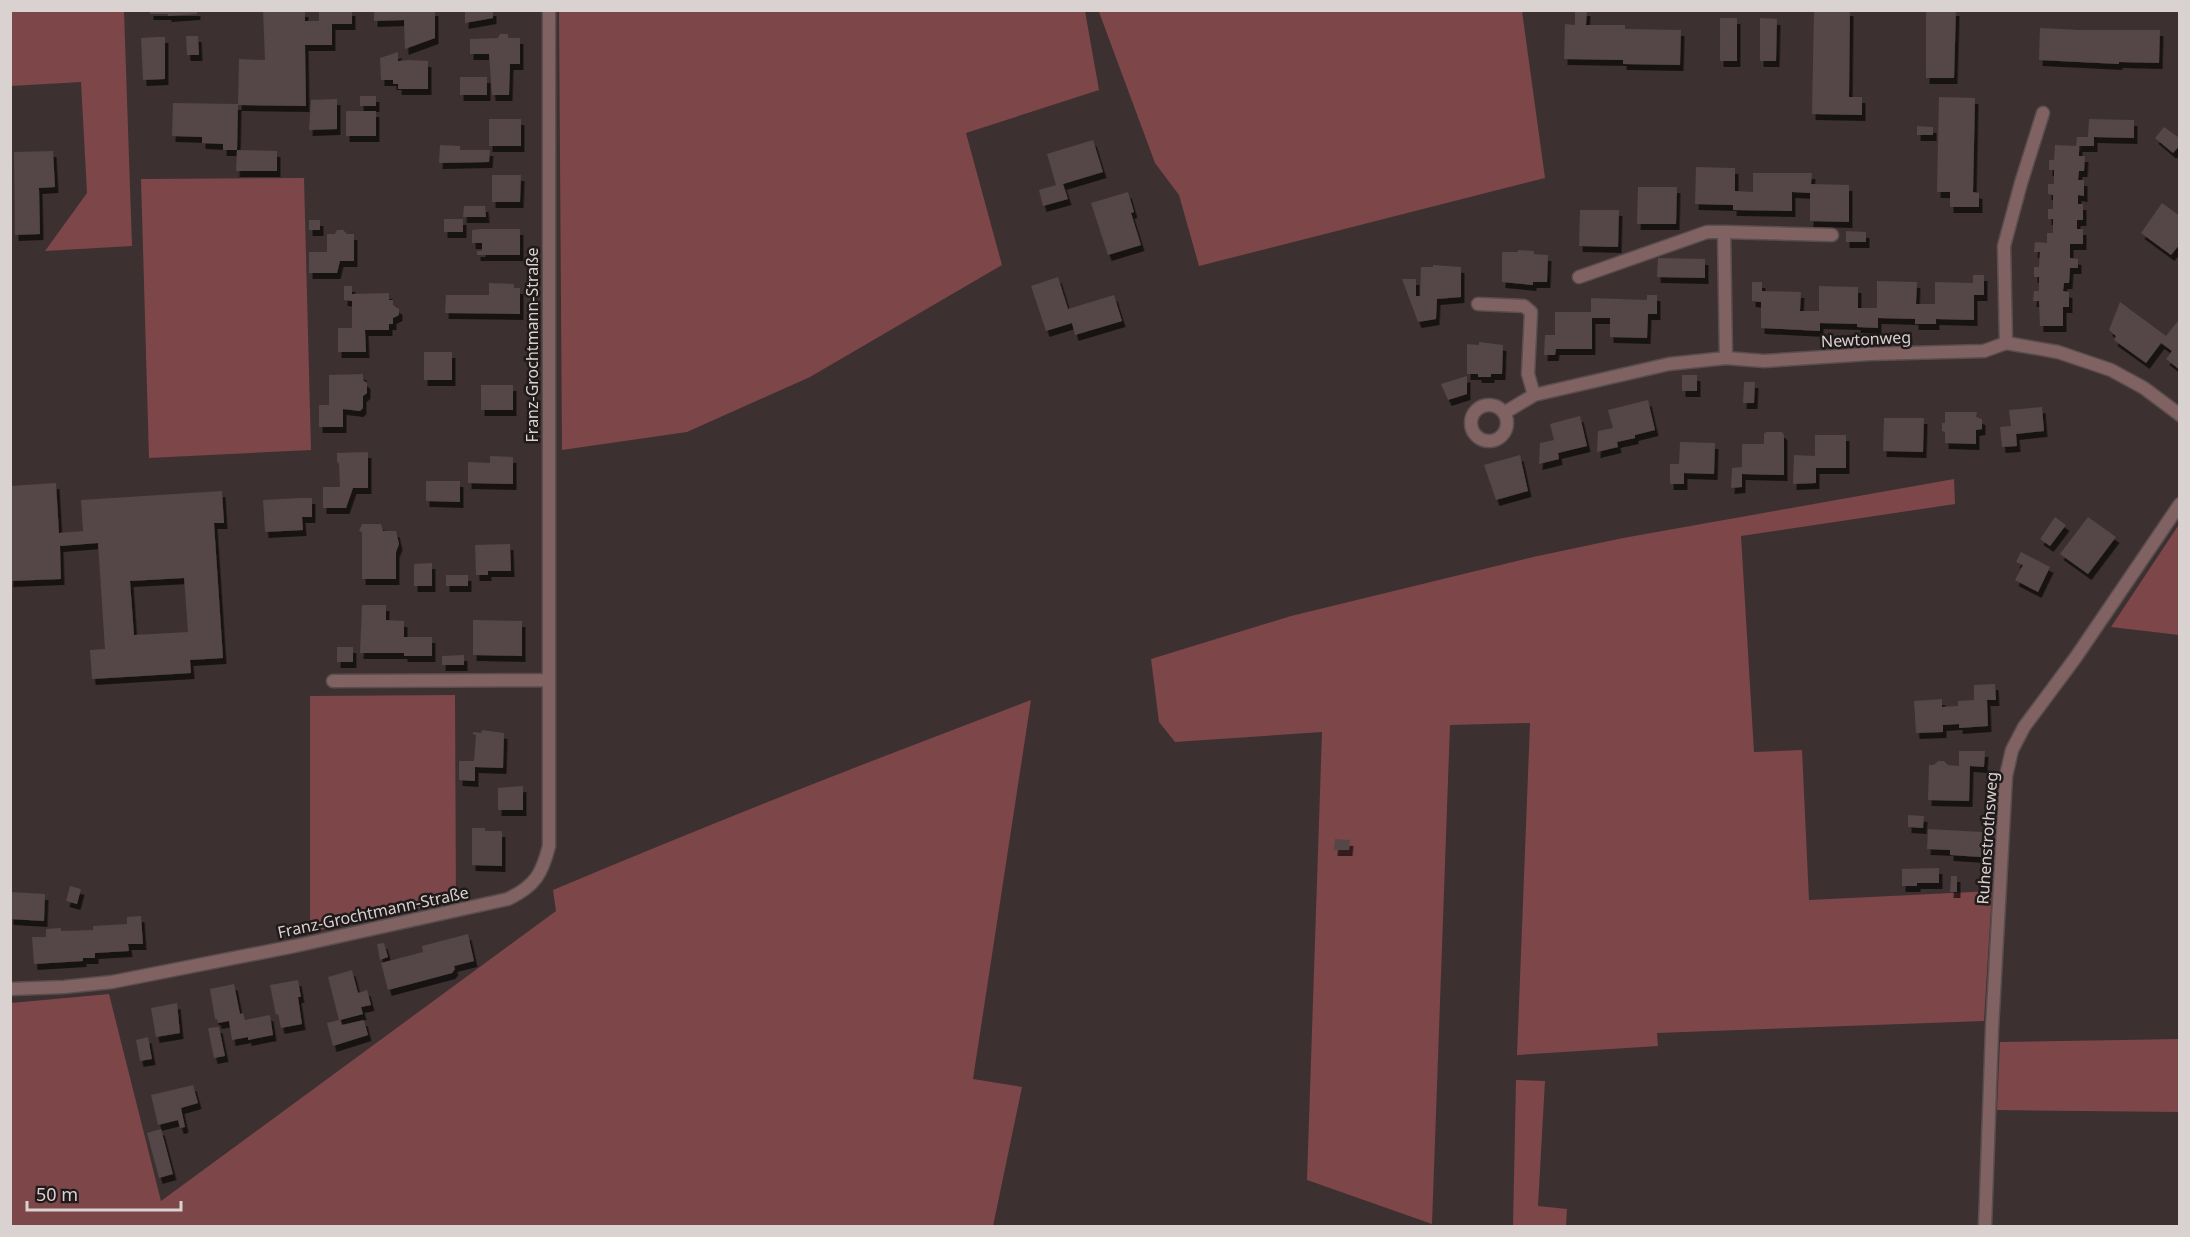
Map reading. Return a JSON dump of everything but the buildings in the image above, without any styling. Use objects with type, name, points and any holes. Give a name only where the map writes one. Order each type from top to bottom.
[{"type":"street","name":"Franz-Grochtmann-Straße","points":[[10,989],[112,982],[306,944],[508,899],[523,892],[536,880],[549,846],[549,10]]},
{"type":"street","points":[[2006,343],[2004,246],[2043,113]]},
{"type":"street","points":[[1579,277],[1707,232],[1832,235]]},
{"type":"street","points":[[1724,232],[1726,358]]},
{"type":"street","points":[[1478,304],[1524,306],[1531,312],[1528,374],[1534,395]]},
{"type":"street","name":"Newtonweg","points":[[1504,412],[1534,395],[1669,364],[1726,358],[1764,361],[1870,354],[1984,351],[2006,343],[2058,352],[2111,370],[2144,388],[2180,415]]},
{"type":"street","name":"Ruhenstrothsweg","points":[[1985,1227],[1992,1029],[2006,776],[2012,750],[2024,727],[2076,657],[2180,504]]},
{"type":"street","points":[[333,681],[548,680]]},
{"type":"shaded area","points":[[11,10],[124,11],[132,246],[45,251],[87,193],[81,82],[11,86]]},
{"type":"shaded area","points":[[1105,10],[1522,11],[1545,178],[1199,266],[1179,195],[1155,163],[1099,12]]},
{"type":"shaded area","points":[[559,11],[1085,11],[1099,90],[966,133],[1002,265],[810,377],[687,432],[562,450]]},
{"type":"shaded area","points":[[304,178],[311,450],[149,458],[141,179]]},
{"type":"shaded area","points":[[1954,479],[1955,504],[1741,536],[1754,752],[1802,750],[1809,900],[1992,891],[1984,1021],[1657,1033],[1658,1046],[1517,1055],[1530,723],[1450,725],[1432,1224],[1307,1180],[1322,732],[1175,742],[1159,722],[1151,659],[1291,616],[1533,557],[1623,538]]},
{"type":"shaded area","points":[[2178,526],[2179,635],[2111,627]]},
{"type":"shaded area","points":[[455,695],[456,900],[310,932],[310,696]]},
{"type":"shaded area","points":[[1031,700],[973,1079],[1022,1087],[993,1226],[11,1226],[11,1003],[109,994],[161,1201],[556,911],[553,890],[791,793]]},
{"type":"shaded area","points":[[2179,1039],[2179,1112],[1997,1110],[2000,1042]]},
{"type":"shaded area","points":[[1516,1080],[1545,1081],[1538,1206],[1567,1209],[1566,1226],[1513,1226]]}]
